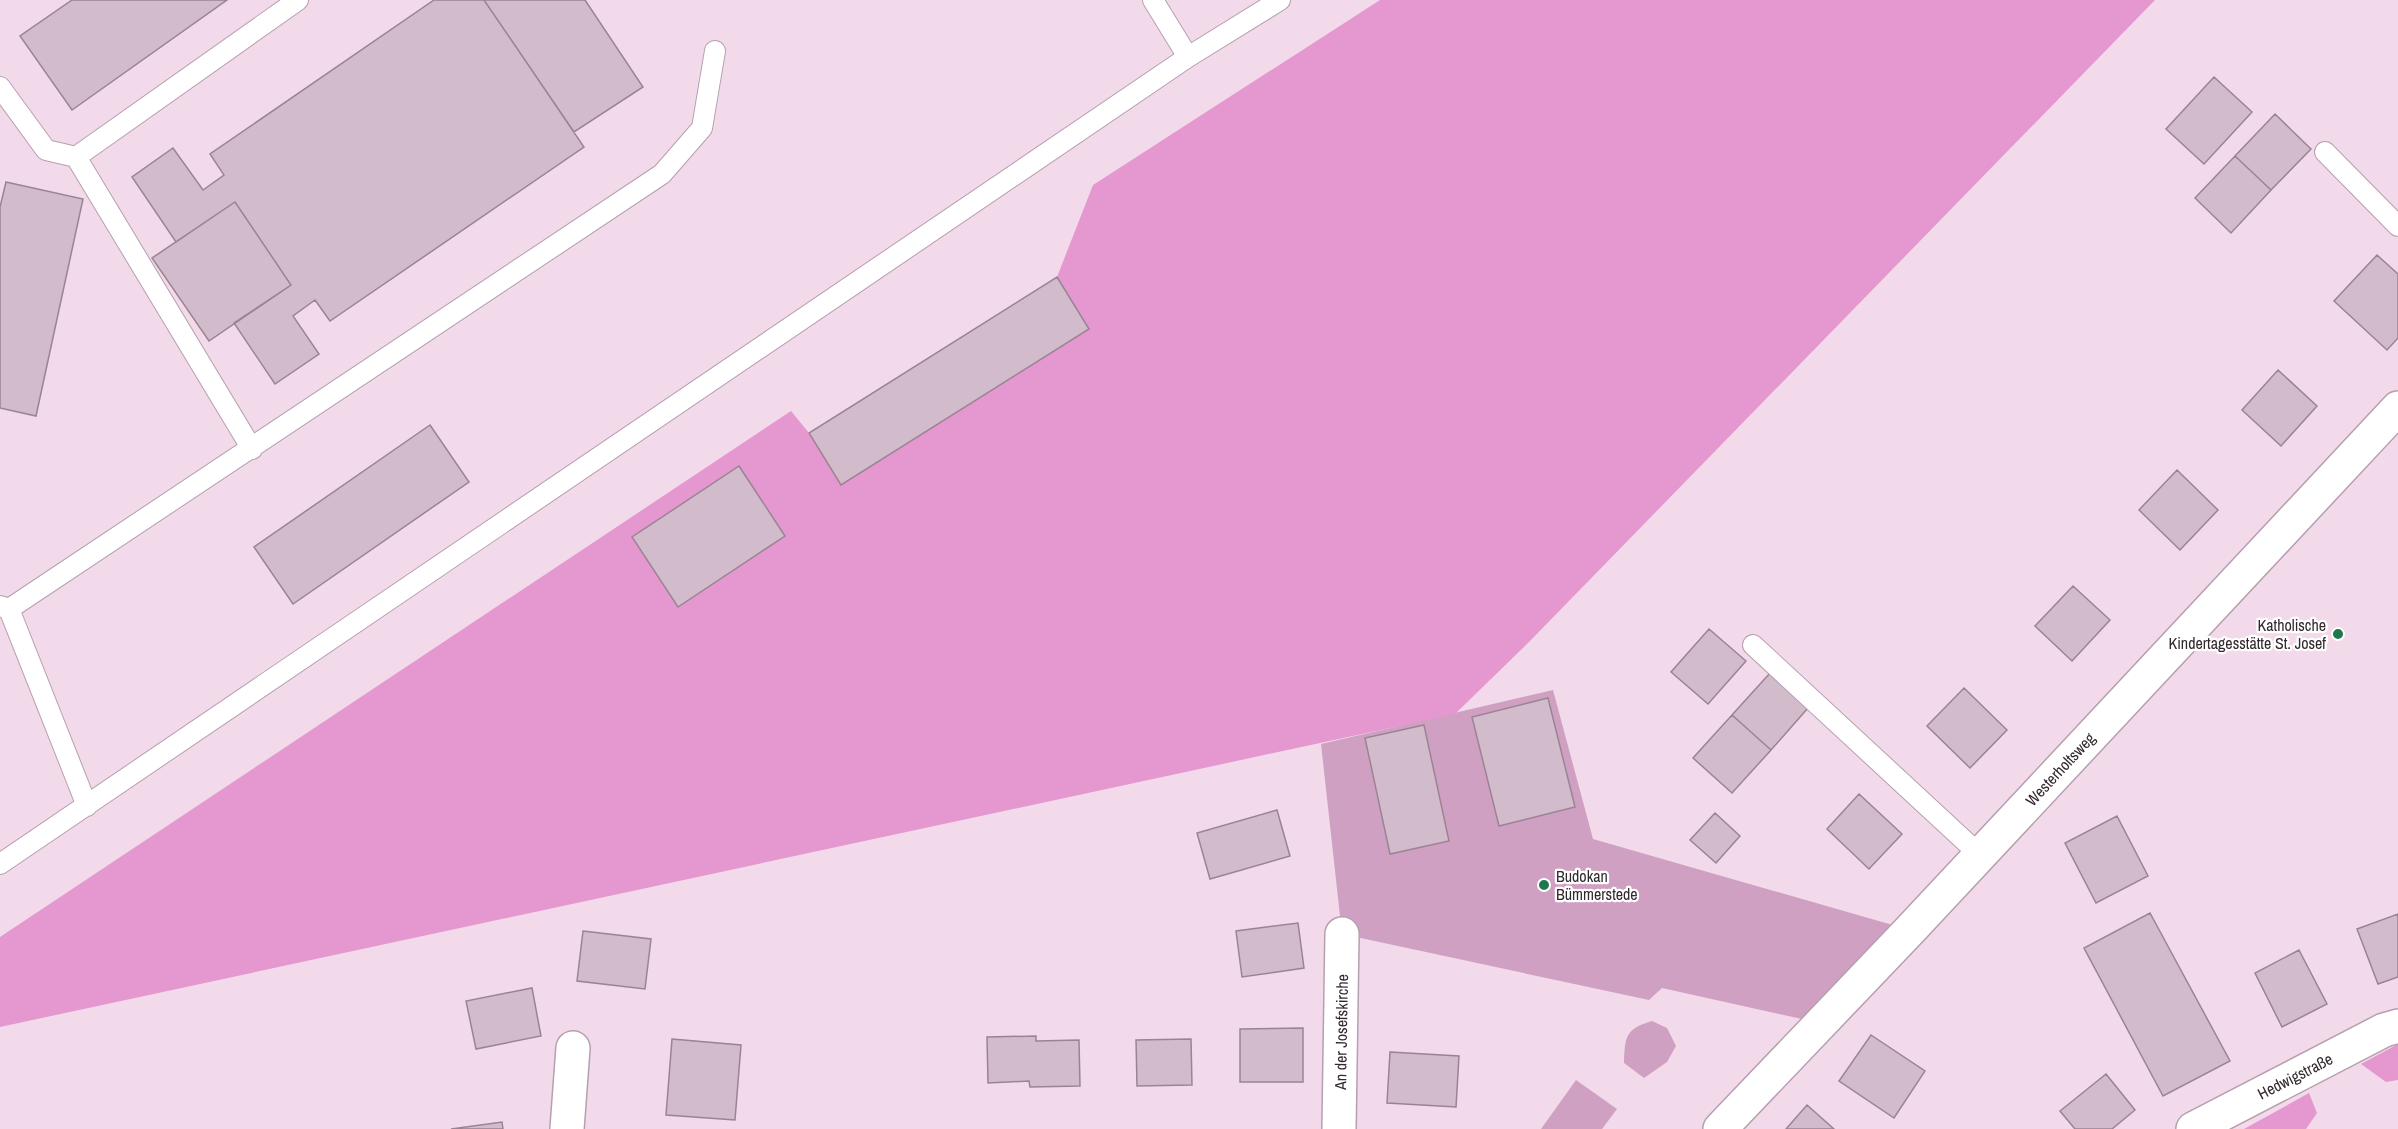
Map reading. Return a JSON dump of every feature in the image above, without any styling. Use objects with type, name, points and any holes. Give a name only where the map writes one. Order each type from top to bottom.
[{"type":"street","name":"Westerholtsweg","points":[[1720,1129],[2398,408]]},
{"type":"street","name":"An der Josefskirche","points":[[1339,1129],[1342,934]]},
{"type":"street","name":"Hedwigstraße","points":[[2193,1129],[2384,1030],[2398,1026]]},
{"type":"street","points":[[567,1129],[573,1048]]},
{"type":"lane","points":[[76,158],[298,0]]},
{"type":"lane","points":[[1153,0],[1188,57]]},
{"type":"lane","points":[[0,864],[1188,57],[1280,0]]},
{"type":"lane","points":[[87,806],[5,607],[252,449],[662,174],[702,128],[715,51]]},
{"type":"lane","points":[[0,87],[46,150],[76,158],[252,449]]},
{"type":"lane","points":[[2325,152],[2398,226]]},
{"type":"lane","points":[[1754,645],[1980,855]]},
{"type":"shaded area","points":[[1380,0],[2155,0],[1529,642],[1455,714],[0,1027],[0,937],[791,411],[809,433],[841,485],[1089,329],[1057,277],[1093,185]]},
{"type":"shaded area","name":"Budokan Bümmerstede","points":[[1553,690],[1593,839],[1910,930],[1820,1023],[1662,988],[1649,1000],[1342,934],[1321,744]]},
{"type":"shaded area","points":[[1652,1021],[1667,1028],[1676,1046],[1667,1062],[1644,1078],[1624,1063],[1625,1047],[1628,1035],[1636,1027]]},
{"type":"shaded area","points":[[2398,1044],[2398,1080],[2386,1082],[2361,1064]]},
{"type":"shaded area","points":[[1576,1080],[1617,1109],[1602,1129],[1541,1129]]},
{"type":"shaded area","points":[[2309,1093],[2317,1113],[2306,1129],[2244,1129]]},
{"type":"building","points":[[72,0],[227,0],[72,110],[20,36]]},
{"type":"building","points":[[434,0],[484,0],[584,147],[330,321],[315,300],[293,316],[319,354],[275,384],[234,323],[291,285],[235,202],[176,242],[132,177],[173,148],[203,190],[224,175],[210,154]]},
{"type":"building","points":[[484,0],[585,0],[643,87],[574,132]]},
{"type":"building","points":[[2214,77],[2252,112],[2204,164],[2166,129]]},
{"type":"building","points":[[2275,114],[2311,149],[2271,190],[2235,156]]},
{"type":"building","points":[[2235,156],[2271,190],[2231,233],[2195,198]]},
{"type":"building","points":[[6,182],[83,199],[36,416],[0,408],[0,207]]},
{"type":"building","points":[[235,202],[291,285],[209,341],[152,258]]},
{"type":"building","points":[[2377,255],[2398,274],[2398,338],[2387,350],[2334,301]]},
{"type":"building","points":[[1057,277],[1089,329],[841,485],[809,433]]},
{"type":"building","points":[[2278,370],[2317,406],[2281,446],[2242,410]]},
{"type":"building","points":[[430,425],[469,482],[293,604],[254,547]]},
{"type":"building","points":[[739,466],[785,536],[678,607],[632,537]]},
{"type":"building","points":[[2177,470],[2218,510],[2180,550],[2139,510]]},
{"type":"building","points":[[2073,586],[2110,620],[2072,661],[2035,626]]},
{"type":"building","points":[[1709,629],[1746,661],[1708,704],[1671,672]]},
{"type":"building","points":[[1770,673],[1808,708],[1771,750],[1732,715]]},
{"type":"building","points":[[1964,688],[2007,730],[1970,768],[1927,726]]},
{"type":"building","points":[[1548,698],[1575,807],[1499,826],[1472,717]]},
{"type":"building","points":[[1732,715],[1771,750],[1732,793],[1693,758]]},
{"type":"building","points":[[1424,725],[1449,841],[1390,854],[1365,738]]},
{"type":"building","points":[[1859,794],[1902,834],[1869,869],[1827,829]]},
{"type":"building","points":[[1277,810],[1290,856],[1210,879],[1197,833]]},
{"type":"building","points":[[1715,813],[1740,836],[1716,863],[1690,840]]},
{"type":"building","points":[[2117,816],[2148,876],[2096,903],[2065,843]]},
{"type":"building","points":[[2150,913],[2230,1061],[2163,1096],[2084,948]]},
{"type":"building","points":[[2398,914],[2398,977],[2378,984],[2357,929]]},
{"type":"building","points":[[1298,923],[1304,968],[1242,977],[1236,931]]},
{"type":"building","points":[[583,931],[651,939],[645,989],[577,981]]},
{"type":"building","points":[[2299,950],[2327,1004],[2282,1027],[2255,973]]},
{"type":"building","points":[[532,988],[541,1036],[476,1049],[466,1001]]},
{"type":"building","points":[[1303,1028],[1303,1082],[1240,1082],[1240,1029]]},
{"type":"building","points":[[1871,1035],[1925,1071],[1894,1118],[1839,1081]]},
{"type":"building","points":[[1036,1036],[1036,1041],[1079,1040],[1080,1086],[1030,1087],[1029,1081],[988,1083],[987,1037]]},
{"type":"building","points":[[672,1039],[741,1045],[735,1120],[666,1115]]},
{"type":"building","points":[[1191,1039],[1192,1085],[1137,1086],[1136,1040]]},
{"type":"building","points":[[1390,1052],[1459,1056],[1456,1107],[1387,1103]]},
{"type":"building","points":[[2106,1074],[2135,1110],[2112,1129],[2075,1129],[2060,1111]]},
{"type":"building","points":[[1807,1105],[1834,1129],[1786,1129]]},
{"type":"building","points":[[502,1122],[503,1129],[451,1129]]},
{"type":"place","name":"Katholische Kindertagesstätte St. Josef","points":[[2338,634]]},
{"type":"place","name":"Budokan Bümmerstede","points":[[1544,885]]}]
